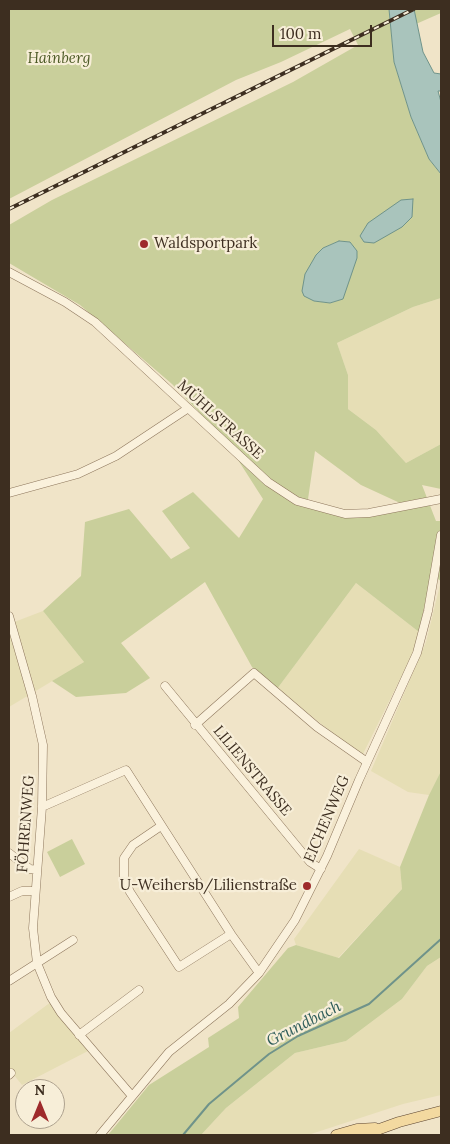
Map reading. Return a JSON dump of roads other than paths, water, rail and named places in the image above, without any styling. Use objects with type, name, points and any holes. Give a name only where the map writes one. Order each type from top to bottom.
[{"type":"main road","points":[[363,1135],[378,1128],[441,1111]]},
{"type":"main road","points":[[336,1135],[357,1129],[378,1128]]},
{"type":"street","name":"MÜHLSTRASSE","points":[[9,272],[65,302],[95,322],[268,482],[298,501],[345,514],[369,513],[441,501]]},
{"type":"street","points":[[9,493],[78,474],[116,456],[187,409]]},
{"type":"street","name":"EICHENWEG","points":[[100,1135],[169,1052],[229,1004],[259,973],[295,920],[321,869],[422,635],[441,534]]},
{"type":"street","name":"FÖHRENWEG","points":[[9,616],[40,726],[43,745],[42,807],[33,936],[37,963],[51,996],[79,1035],[132,1096]]},
{"type":"street","points":[[195,725],[254,673],[317,727],[366,762]]},
{"type":"street","name":"LILIENSTRASSE","points":[[165,686],[195,725],[310,862],[321,869]]},
{"type":"street","points":[[42,807],[126,770],[231,934],[259,973]]},
{"type":"street","points":[[161,826],[133,845],[124,858],[122,868],[124,879],[130,892],[179,967],[231,934]]},
{"type":"street","points":[[9,853],[30,869],[37,870]]},
{"type":"street","points":[[9,896],[22,891],[35,891]]},
{"type":"street","points":[[9,981],[73,940]]},
{"type":"street","points":[[79,1035],[138,990]]},
{"type":"water","points":[[389,9],[414,9],[423,52],[434,73],[441,74],[441,91],[438,91],[441,102],[441,174],[429,159],[411,117],[394,62]]},
{"type":"water","points":[[413,199],[412,217],[402,227],[374,243],[364,242],[360,236],[368,223],[401,200]]},
{"type":"water","points":[[339,241],[350,242],[357,251],[357,258],[343,299],[330,303],[314,301],[304,296],[302,291],[305,274],[316,255],[323,248]]},
{"type":"waterway","name":"Grundbach","points":[[183,1135],[209,1104],[269,1054],[298,1036],[369,1004],[441,939]]},
{"type":"railway","points":[[9,209],[414,9]]},
{"type":"place","name":"Waldsportpark","points":[[144,244]]},
{"type":"place","name":"U-Weihersb/Lilienstraße","points":[[307,886]]},
{"type":"park label","name":"Hainberg","points":[[59,59]]}]
